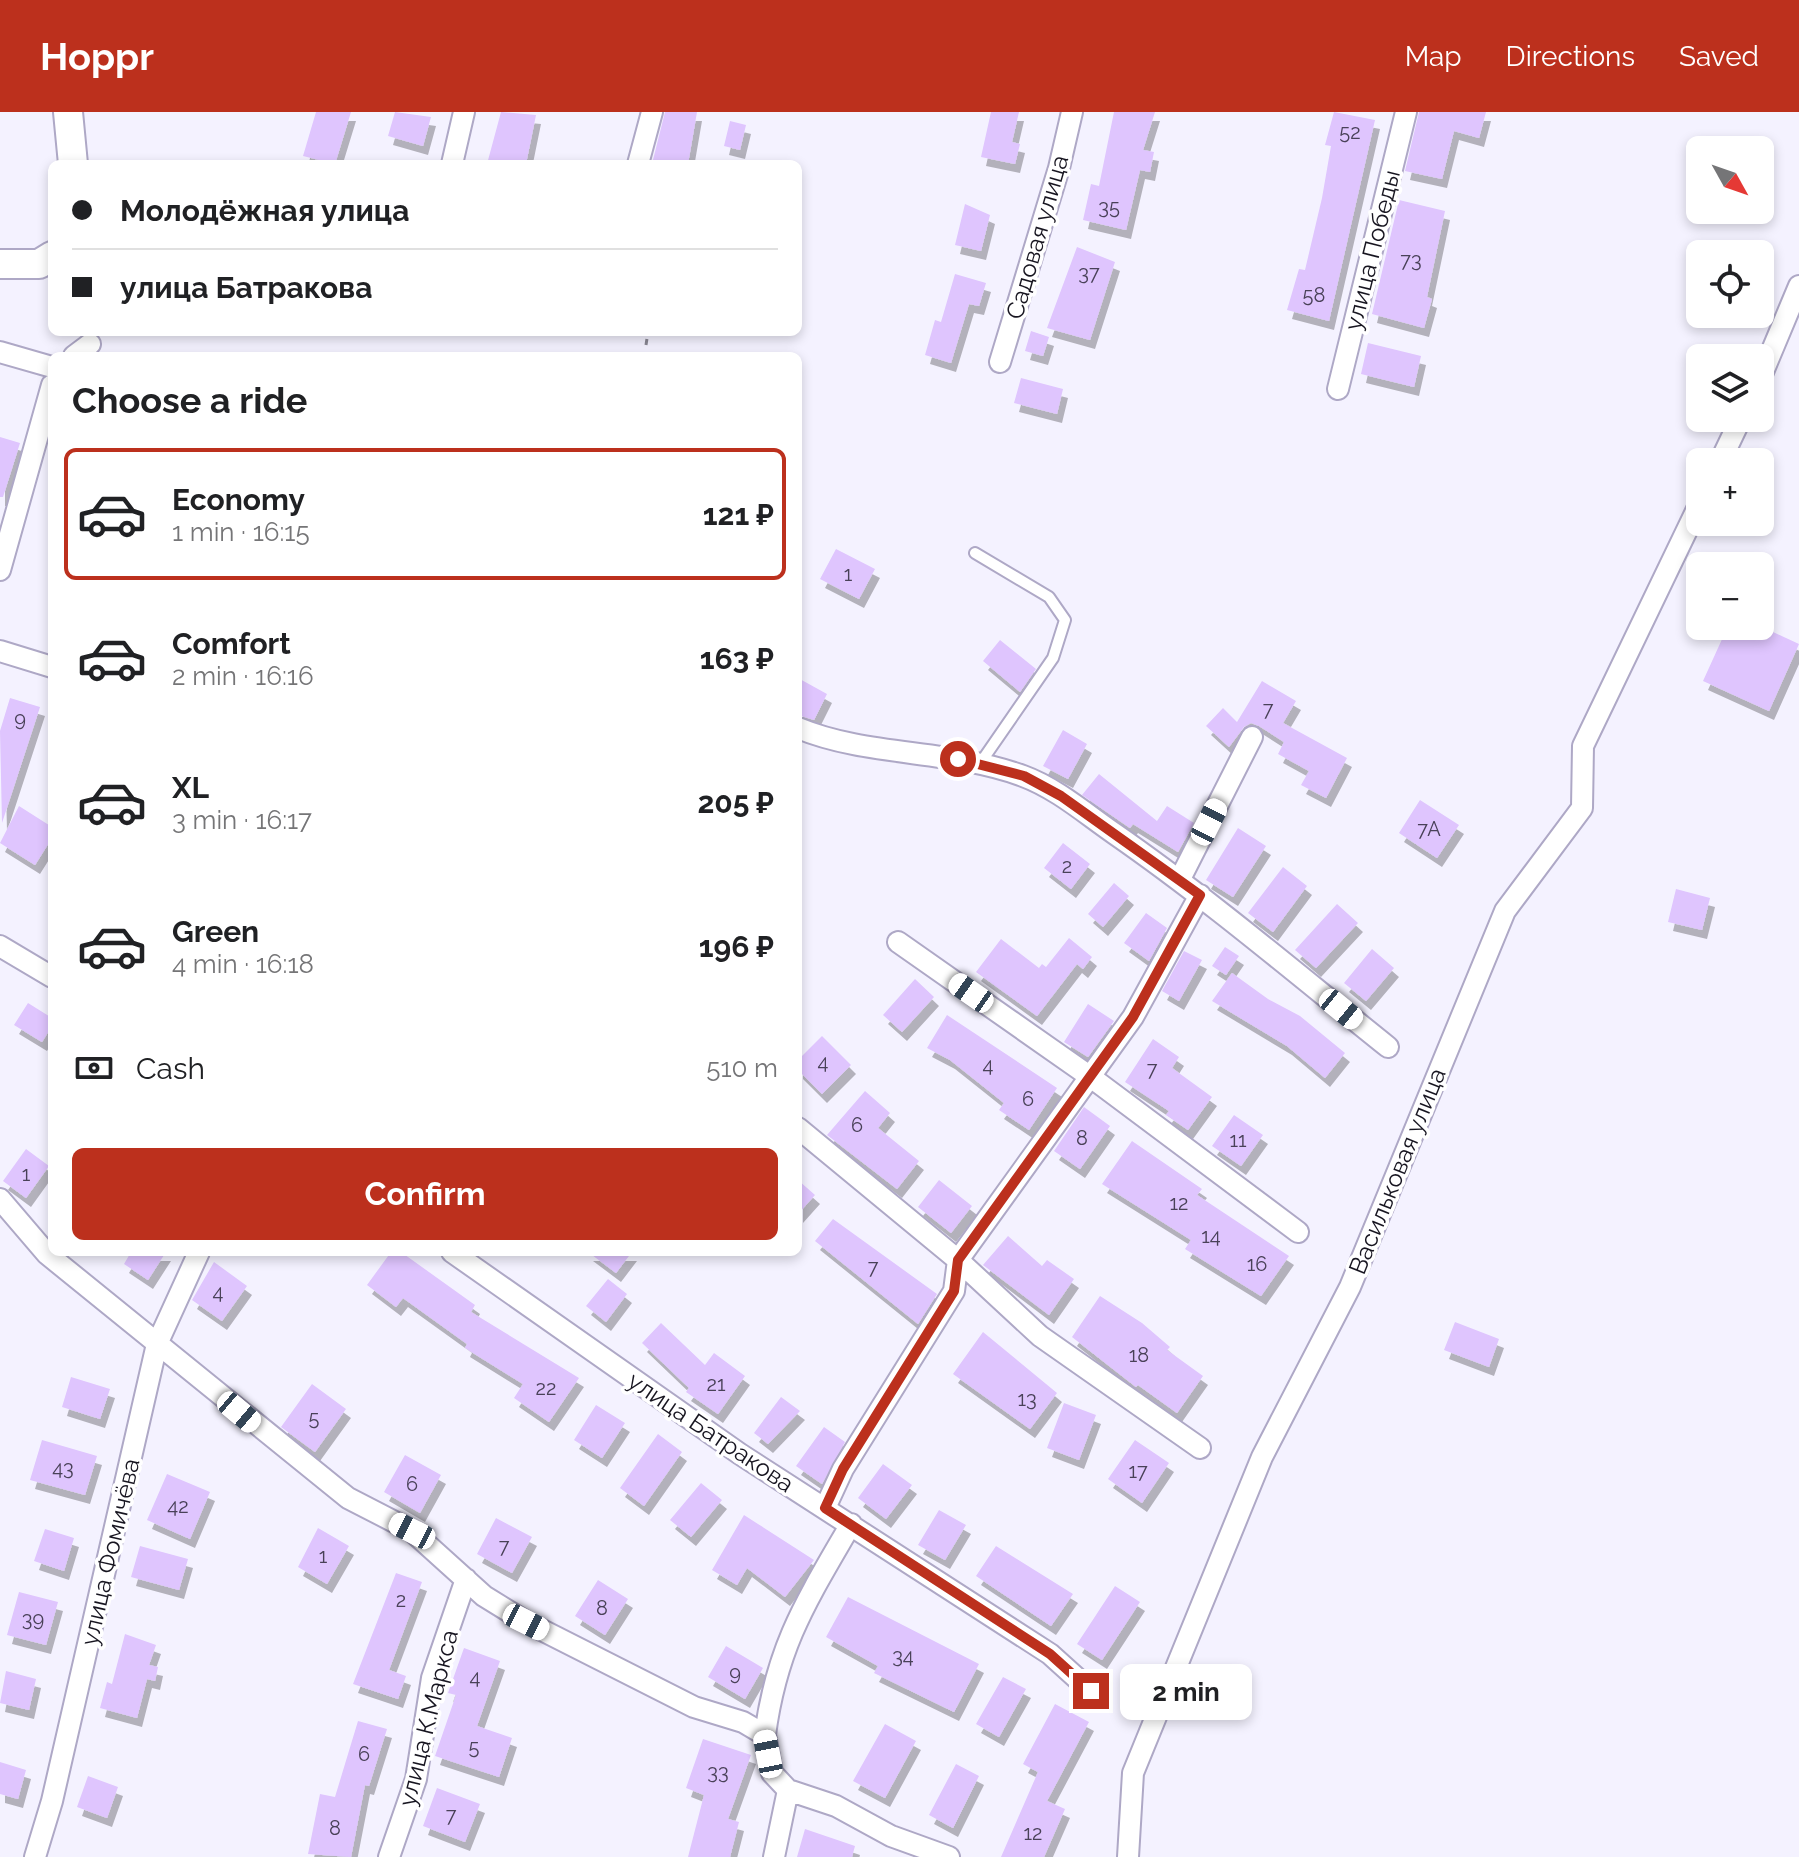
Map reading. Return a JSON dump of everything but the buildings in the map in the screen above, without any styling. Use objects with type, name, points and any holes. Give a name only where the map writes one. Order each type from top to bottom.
[{"type":"main road","points":[[68,112],[73,160]]},
{"type":"main road","points":[[0,264],[39,264],[48,258]]},
{"type":"street","points":[[453,160],[464,112]]},
{"type":"street","points":[[639,160],[652,112]]},
{"type":"street","name":"Садовая улица","points":[[1000,362],[1059,168],[1072,112]]},
{"type":"street","name":"улица Победы","points":[[1338,389],[1406,112]]},
{"type":"street","points":[[1774,346],[1799,286]]},
{"type":"street","points":[[0,352],[48,366]]},
{"type":"street","points":[[0,570],[48,399]]},
{"type":"street","name":"Васильковая улица","points":[[1128,1857],[1133,1773],[1262,1457],[1350,1287],[1505,911],[1582,808],[1583,746],[1686,532]]},
{"type":"street","points":[[0,651],[48,666]]},
{"type":"street","points":[[802,730],[827,740],[937,754],[1024,776],[1061,796],[1180,879],[1388,1047]]},
{"type":"street","points":[[1180,879],[1252,737]]},
{"type":"street","points":[[825,1508],[843,1469],[954,1291],[958,1260],[1133,1017],[1200,895]]},
{"type":"street","points":[[898,942],[1092,1078],[1298,1232]]},
{"type":"street","points":[[0,946],[48,975]]},
{"type":"street","points":[[802,1131],[958,1260],[1040,1336],[1200,1448]]},
{"type":"street","points":[[0,1199],[48,1255]]},
{"type":"street","points":[[49,1256],[348,1498],[412,1531],[484,1596],[526,1622],[694,1707],[743,1722],[765,1735]]},
{"type":"street","name":"улица Фомичёва","points":[[35,1857],[56,1786],[157,1344],[197,1256]]},
{"type":"street","name":"улица Батракова","points":[[458,1256],[740,1454],[1050,1654],[1091,1691]]},
{"type":"street","points":[[851,1524],[794,1622],[772,1685],[765,1735],[772,1773],[788,1790],[836,1806],[891,1836],[949,1857]]},
{"type":"street","name":"улица К.Маркса","points":[[389,1857],[416,1779],[432,1678],[466,1579]]},
{"type":"street","points":[[774,1857],[788,1790]]},
{"type":"lane","points":[[975,553],[1049,597],[1065,620],[1053,658],[979,765]]},
{"type":"path","points":[[646,345],[647,336]]},
{"type":"route","points":[[958,759],[1024,776],[1061,796],[1200,895],[1133,1017],[958,1260],[954,1291],[843,1469],[825,1508],[1050,1654],[1091,1691]]}]
